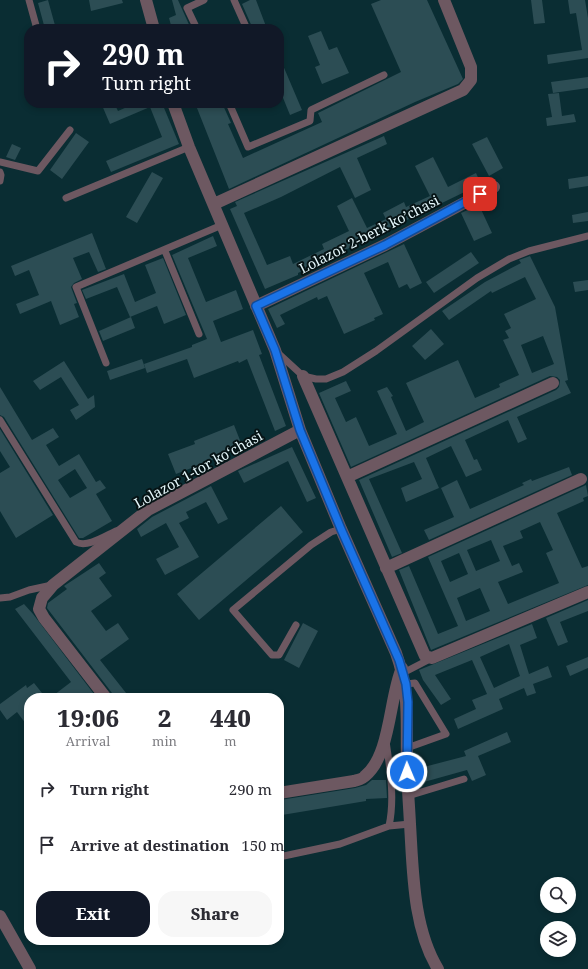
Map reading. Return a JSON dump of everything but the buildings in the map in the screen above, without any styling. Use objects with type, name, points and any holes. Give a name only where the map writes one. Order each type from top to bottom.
[{"type":"street","points":[[146,0],[153,24]]},
{"type":"street","points":[[214,204],[463,90],[471,80],[471,66],[444,0]]},
{"type":"street","points":[[175,108],[189,147],[275,350],[300,430],[341,529],[396,653],[404,675],[408,702],[408,796],[418,918],[432,959],[438,969]]},
{"type":"street","name":"Lolazor 2-berk koʼchasi","points":[[256,306],[385,245],[494,187]]},
{"type":"street","points":[[303,376],[425,656],[432,658],[588,592]]},
{"type":"street","points":[[347,477],[553,383]]},
{"type":"street","name":"Lolazor 1-tor ko‘chasi","points":[[102,693],[39,609],[42,598],[52,585],[148,510],[300,430]]},
{"type":"street","points":[[386,568],[581,479]]},
{"type":"street","points":[[284,792],[354,781],[365,776],[376,762],[386,738],[394,691],[404,675]]},
{"type":"street","points":[[0,916],[30,969]]},
{"type":"lane","points":[[29,0],[36,24]]},
{"type":"lane","points":[[195,24],[187,8],[204,0]]},
{"type":"lane","points":[[234,0],[244,24]]},
{"type":"lane","points":[[231,108],[248,147],[310,121],[311,110],[384,75]]},
{"type":"lane","points":[[0,162],[38,171],[70,130]]},
{"type":"lane","points":[[66,198],[189,147]]},
{"type":"lane","points":[[0,172],[2,175],[0,182]]},
{"type":"lane","points":[[106,363],[76,287],[165,251],[222,225]]},
{"type":"lane","points":[[275,350],[303,376],[316,379],[326,379],[343,372],[376,351],[477,278],[508,259],[529,251],[588,236]]},
{"type":"lane","points":[[165,251],[199,334]]},
{"type":"lane","points":[[0,420],[76,542],[80,544],[89,543],[127,527]]},
{"type":"lane","points":[[296,625],[279,655],[272,655],[233,610],[311,545],[331,532],[341,529]]},
{"type":"lane","points":[[0,598],[10,598],[29,590],[52,585]]},
{"type":"lane","points":[[407,748],[446,734],[415,683],[404,675],[432,658]]},
{"type":"lane","points":[[386,738],[392,780],[392,813],[389,826]]},
{"type":"lane","points":[[408,796],[464,779]]},
{"type":"lane","points":[[284,856],[340,844],[389,826],[410,824]]},
{"type":"route","points":[[407,772],[408,702],[406,684],[399,660],[341,529],[300,430],[275,350],[256,306],[385,245],[480,194]]}]
